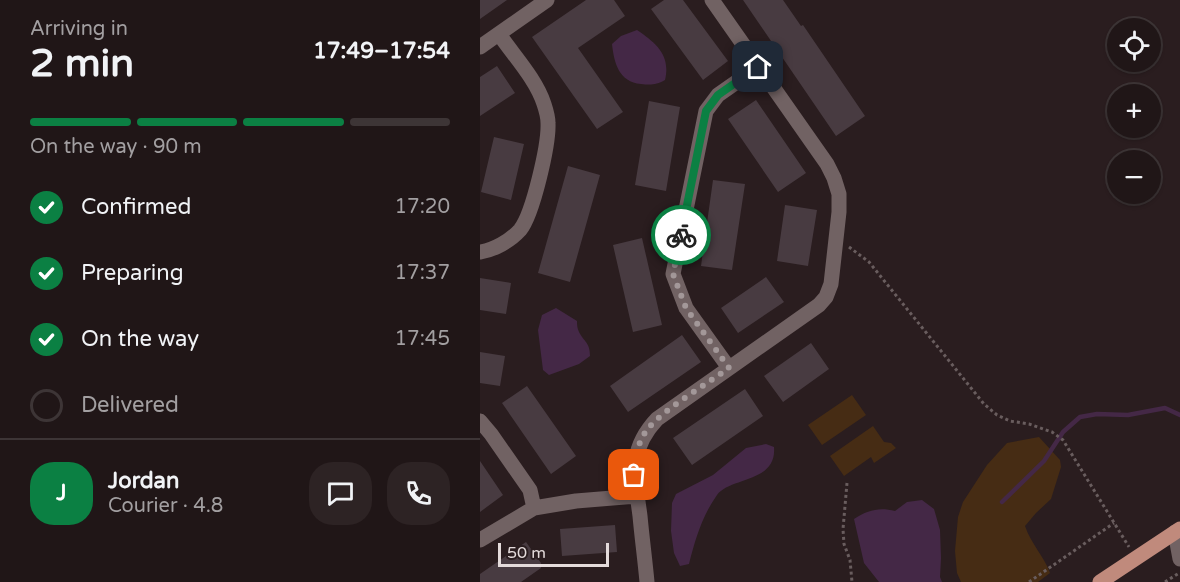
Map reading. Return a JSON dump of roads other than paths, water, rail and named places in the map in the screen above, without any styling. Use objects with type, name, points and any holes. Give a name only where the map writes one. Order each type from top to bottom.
[{"type":"main road","points":[[1109,579],[1136,558],[1178,532]]},
{"type":"street","points":[[480,47],[547,0]]},
{"type":"street","points":[[647,582],[634,475],[639,444],[646,431],[657,419],[807,314],[826,297],[831,284],[839,194],[834,178],[827,164],[712,0]]},
{"type":"street","points":[[480,252],[495,248],[505,242],[526,221],[547,140],[548,121],[536,86],[499,34]]},
{"type":"street","points":[[729,368],[686,308],[673,274],[706,111],[718,95],[758,67]]},
{"type":"street","points":[[480,421],[530,490],[534,508]]},
{"type":"street","points":[[480,540],[534,508],[576,501],[637,496]]},
{"type":"street","points":[[1178,532],[1180,559]]},
{"type":"waterway","points":[[1002,502],[1044,461],[1063,432],[1080,417],[1097,414],[1128,415],[1165,408],[1180,415]]}]
